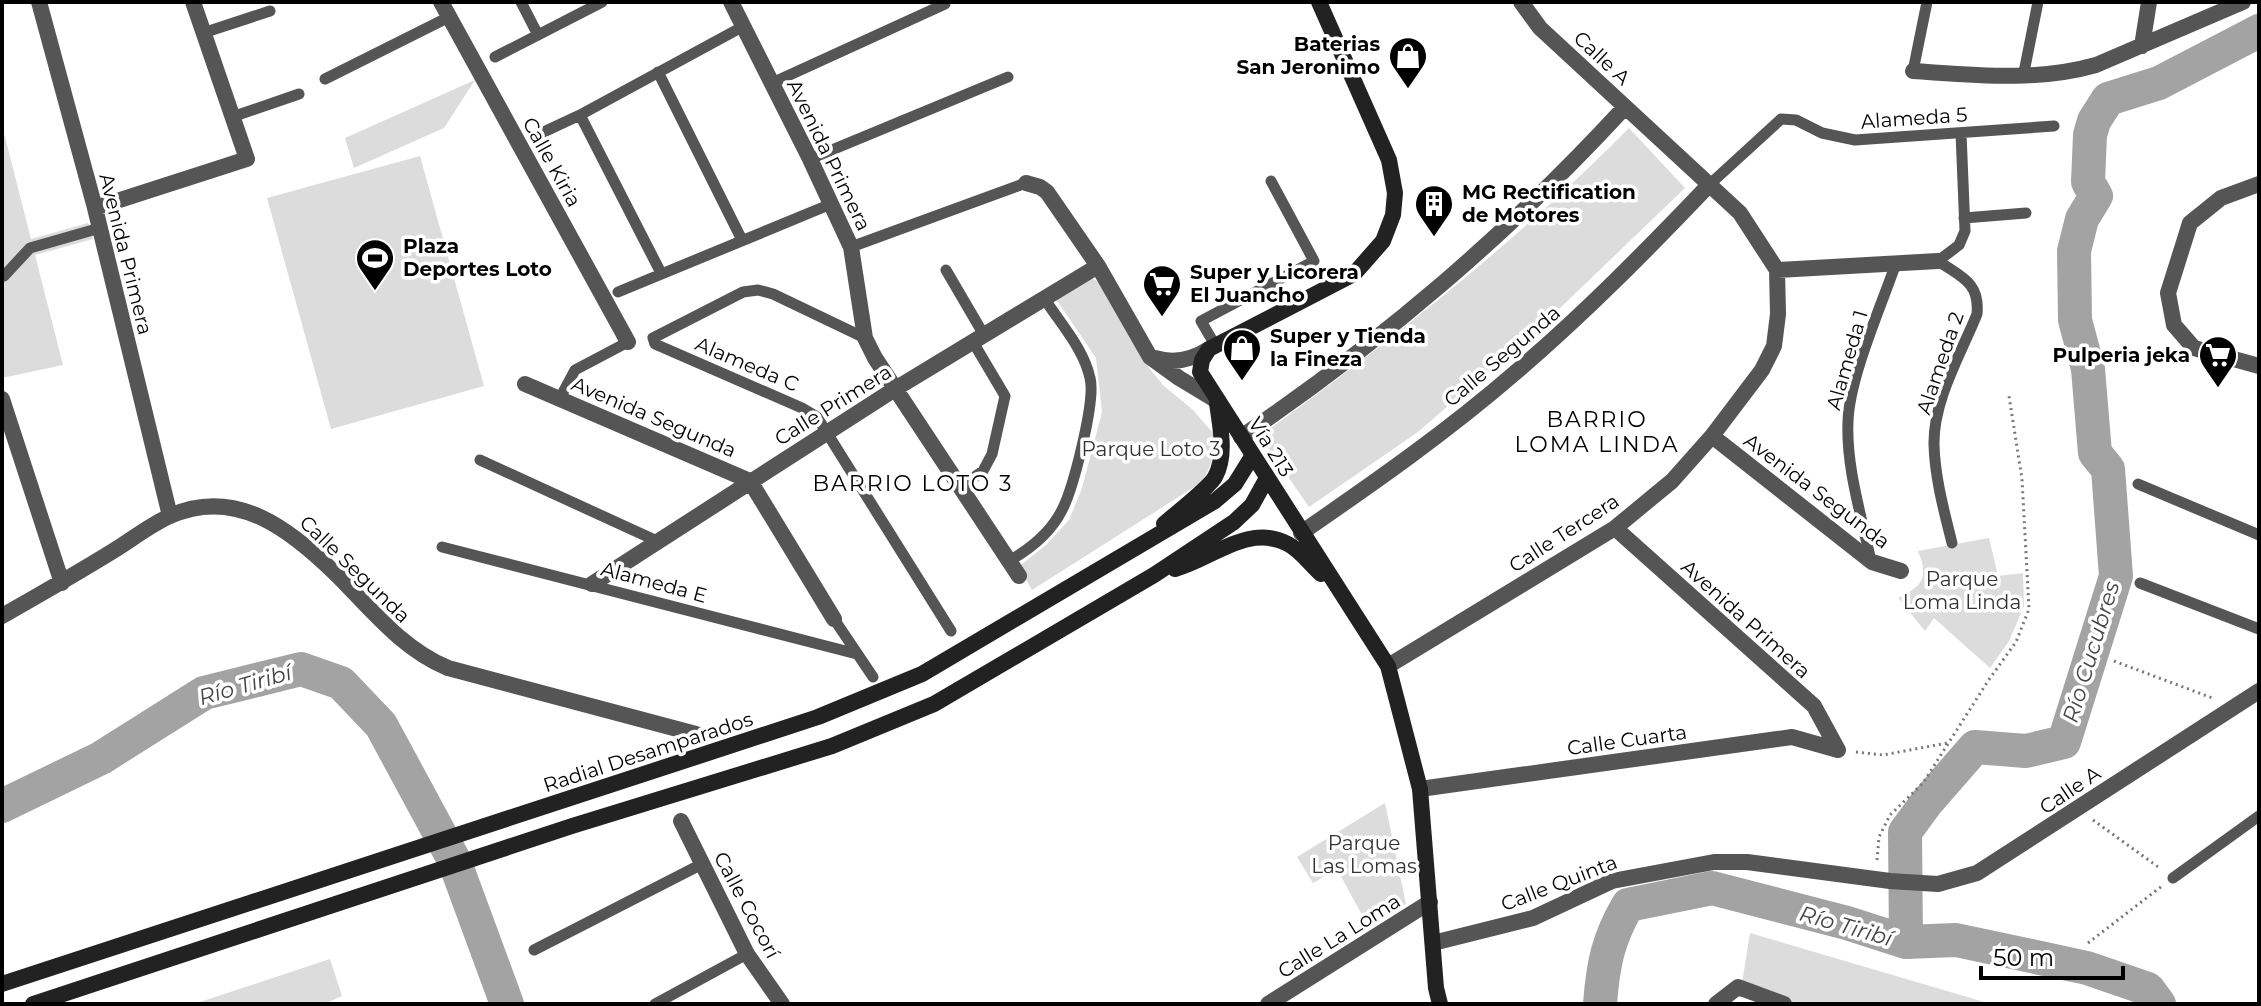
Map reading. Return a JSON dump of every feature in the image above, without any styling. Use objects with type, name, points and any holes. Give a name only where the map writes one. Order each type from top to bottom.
[{"type":"main road","points":[[1212,347],[1354,274],[1383,241],[1393,215],[1395,193],[1389,160],[1319,2]]},
{"type":"main road","name":"Vía 213","points":[[1212,347],[1202,360],[1200,372],[1388,666],[1420,789],[1436,988],[1440,1004]]},
{"type":"main road","points":[[1142,545],[1214,479],[1221,461],[1222,445],[1217,401]]},
{"type":"main road","name":"Radial Desamparados","points":[[2,984],[818,717],[922,674],[1215,501],[1235,484],[1253,455]]},
{"type":"main road","points":[[33,1004],[572,826],[832,746],[934,704],[1154,575],[1234,522],[1252,505],[1267,478]]},
{"type":"main road","points":[[1154,575],[1185,566],[1258,531],[1280,529],[1301,533]]},
{"type":"main road","points":[[1239,540],[1271,539],[1290,544],[1344,597]]},
{"type":"street","name":"Avenida Primera","points":[[39,2],[95,208],[170,516]]},
{"type":"street","points":[[95,208],[247,159],[193,2]]},
{"type":"street","name":"Avenida Primera","points":[[731,2],[851,247],[865,338],[895,389],[1019,576]]},
{"type":"street","name":"Calle A","points":[[1521,2],[1540,28],[1740,213],[1777,270]]},
{"type":"street","points":[[2142,46],[2149,2]]},
{"type":"street","points":[[1913,71],[2023,77],[2072,72],[2096,65],[2243,2]]},
{"type":"street","name":"Calle Kiria","points":[[445,9],[628,342]]},
{"type":"street","points":[[1241,437],[1360,353],[1471,261],[1525,211],[1625,107]]},
{"type":"street","points":[[1026,183],[1047,192],[1098,266],[1150,357],[1217,401]]},
{"type":"street","points":[[2259,184],[2221,198],[2190,223],[2168,293],[2174,325],[2194,348],[2259,366]]},
{"type":"street","name":"Calle Segunda","points":[[1301,533],[1447,429],[1516,372],[1594,302],[1709,185]]},
{"type":"street","points":[[1777,270],[1938,261]]},
{"type":"street","name":"Calle Primera","points":[[592,584],[895,389],[1098,266]]},
{"type":"street","name":"Calle Tercera","points":[[1388,666],[1615,528],[1672,481],[1712,436],[1762,370],[1774,346],[1778,314],[1777,270]]},
{"type":"street","points":[[1150,357],[1187,360],[1212,347]]},
{"type":"street","name":"Avenida Segunda","points":[[525,384],[750,481],[834,619]]},
{"type":"street","points":[[2,399],[62,583]]},
{"type":"street","name":"Avenida Segunda","points":[[1712,436],[1872,562],[1901,571]]},
{"type":"street","name":"Calle Segunda","points":[[2,616],[170,516],[193,509],[231,509],[267,519],[298,538],[400,639],[431,661],[696,734]]},
{"type":"street","name":"Avenida Primera","points":[[1615,528],[1814,706],[1838,750]]},
{"type":"street","name":"Calle A","points":[[1883,880],[1938,884],[1977,873],[2259,691]]},
{"type":"street","name":"Calle Cuarta","points":[[1420,789],[1792,737],[1838,750]]},
{"type":"street","name":"Calle Cocorí","points":[[681,821],[747,954],[782,1004]]},
{"type":"street","name":"Calle Quinta","points":[[1433,943],[1533,918],[1612,881],[1714,862],[1747,862],[1883,880]]},
{"type":"street","name":"Calle La Loma","points":[[1268,1004],[1430,902]]},
{"type":"street","points":[[1716,1004],[1738,987],[1784,1004]]},
{"type":"lane","points":[[521,2],[538,35]]},
{"type":"lane","points":[[495,57],[602,2]]},
{"type":"lane","points":[[1913,71],[1927,2]]},
{"type":"lane","points":[[2023,77],[2038,2]]},
{"type":"lane","points":[[772,83],[945,4]]},
{"type":"lane","points":[[325,79],[445,9]]},
{"type":"lane","points":[[203,33],[270,11]]},
{"type":"lane","points":[[535,136],[742,27]]},
{"type":"lane","points":[[658,72],[742,240]]},
{"type":"lane","points":[[810,159],[1008,77]]},
{"type":"lane","points":[[232,117],[299,94]]},
{"type":"lane","points":[[580,115],[661,273]]},
{"type":"lane","name":"Alameda 5","points":[[1709,185],[1781,119],[1796,120],[1822,133],[1855,140],[2054,126]]},
{"type":"lane","points":[[1938,261],[1959,245],[1965,231],[1961,133]]},
{"type":"lane","points":[[1212,347],[1201,321],[1314,261],[1271,181]]},
{"type":"lane","points":[[851,247],[1026,183]]},
{"type":"lane","points":[[618,292],[831,204]]},
{"type":"lane","points":[[1964,218],[2026,213]]},
{"type":"lane","points":[[4,276],[30,248],[100,228]]},
{"type":"lane","name":"Alameda 2","points":[[1938,261],[1973,286],[1978,299],[1977,314],[1941,402],[1934,441],[1937,479],[1952,543]]},
{"type":"lane","name":"Alameda 1","points":[[1872,562],[1849,452],[1848,420],[1855,382],[1896,263]]},
{"type":"lane","points":[[946,270],[1005,396],[992,454],[983,471],[960,487]]},
{"type":"lane","name":"Alameda C","points":[[865,338],[773,294],[758,290],[743,292],[657,333],[653,338],[655,344],[817,417],[951,631]]},
{"type":"lane","points":[[1009,561],[1044,534],[1063,509],[1092,404],[1091,382],[1083,357],[1044,298]]},
{"type":"lane","points":[[560,398],[575,370],[628,342]]},
{"type":"lane","points":[[480,460],[657,541]]},
{"type":"lane","points":[[2138,484],[2259,535]]},
{"type":"lane","name":"Alameda E","points":[[442,547],[857,654]]},
{"type":"lane","points":[[2140,583],[2259,629]]},
{"type":"lane","points":[[834,619],[873,677]]},
{"type":"lane","points":[[2173,878],[2259,816]]},
{"type":"lane","points":[[534,950],[702,864]]},
{"type":"lane","points":[[655,1004],[747,954]]},
{"type":"path","points":[[1883,880],[1879,837],[1890,815],[1923,783],[2016,642],[2029,609],[2022,479],[2009,396]]},
{"type":"path","points":[[2114,661],[2234,706]]},
{"type":"path","points":[[1838,750],[1883,755],[1947,743]]},
{"type":"path","points":[[2077,808],[2173,878],[2088,943]]},
{"type":"green space","points":[[475,80],[444,128],[354,168],[345,138]]},
{"type":"green space","points":[[2,125],[31,239],[88,223],[93,239],[35,255],[63,365],[2,378]]},
{"type":"green space","points":[[1629,128],[1685,188],[1558,310],[1418,432],[1309,507],[1260,436],[1451,290],[1543,211]]},
{"type":"green space","name":"Plaza Deportes Loto","points":[[420,156],[484,386],[331,429],[267,198]]},
{"type":"green space","name":"Parque Loto 3","points":[[1091,278],[1104,287],[1149,368],[1214,434],[1211,461],[1199,484],[1032,590],[1020,569],[1021,565],[1047,544],[1069,520],[1082,488],[1102,412],[1096,358],[1056,299]]},
{"type":"green space","name":"Parque Loma Linda","points":[[1989,538],[1998,576],[2023,573],[2024,606],[2009,641],[1990,668],[1934,618],[1925,631],[1898,598],[1922,580],[1923,568],[1918,551]]},
{"type":"green space","name":"Parque Las Lomas","points":[[1385,803],[1406,904],[1368,926],[1337,869],[1313,883],[1297,857]]},
{"type":"green space","points":[[1750,933],[1991,1004],[1781,1004],[1742,983]]},
{"type":"green space","points":[[330,959],[342,996],[324,1004],[194,1004]]},
{"type":"waterway","name":"Río Cucubres","points":[[1906,942],[1905,832],[1975,747],[2026,751],[2064,742],[2116,576],[2108,469],[2095,453],[2088,369],[2075,320],[2074,251],[2082,219],[2096,196],[2088,182],[2090,135],[2094,121],[2108,99],[2159,83],[2259,31]]},
{"type":"waterway","name":"Río Tiribí","points":[[2,806],[101,758],[204,693],[301,669],[341,683],[381,725],[454,860],[507,1004]]},
{"type":"waterway","name":"Río Tiribí","points":[[1600,1004],[1608,952],[1628,905],[1712,888],[1847,923],[1906,942],[1956,940],[2087,968],[2148,989],[2159,1004]]},
{"type":"place","name":"Baterias San Jeronimo","points":[[1408,90]]},
{"type":"place","name":"MG Rectification de Motores","points":[[1434,238]]},
{"type":"place","name":"Plaza Deportes Loto","points":[[375,292]]},
{"type":"place","name":"Super y Licorera El Juancho","points":[[1162,318]]},
{"type":"place","name":"Super y Tienda la Fineza","points":[[1242,382]]},
{"type":"place","name":"Pulperia jeka","points":[[2218,389]]},
{"type":"district","name":"BARRIO LOMA LINDA","points":[[1597,432]]},
{"type":"district","name":"BARRIO LOTO 3","points":[[913,483]]}]
